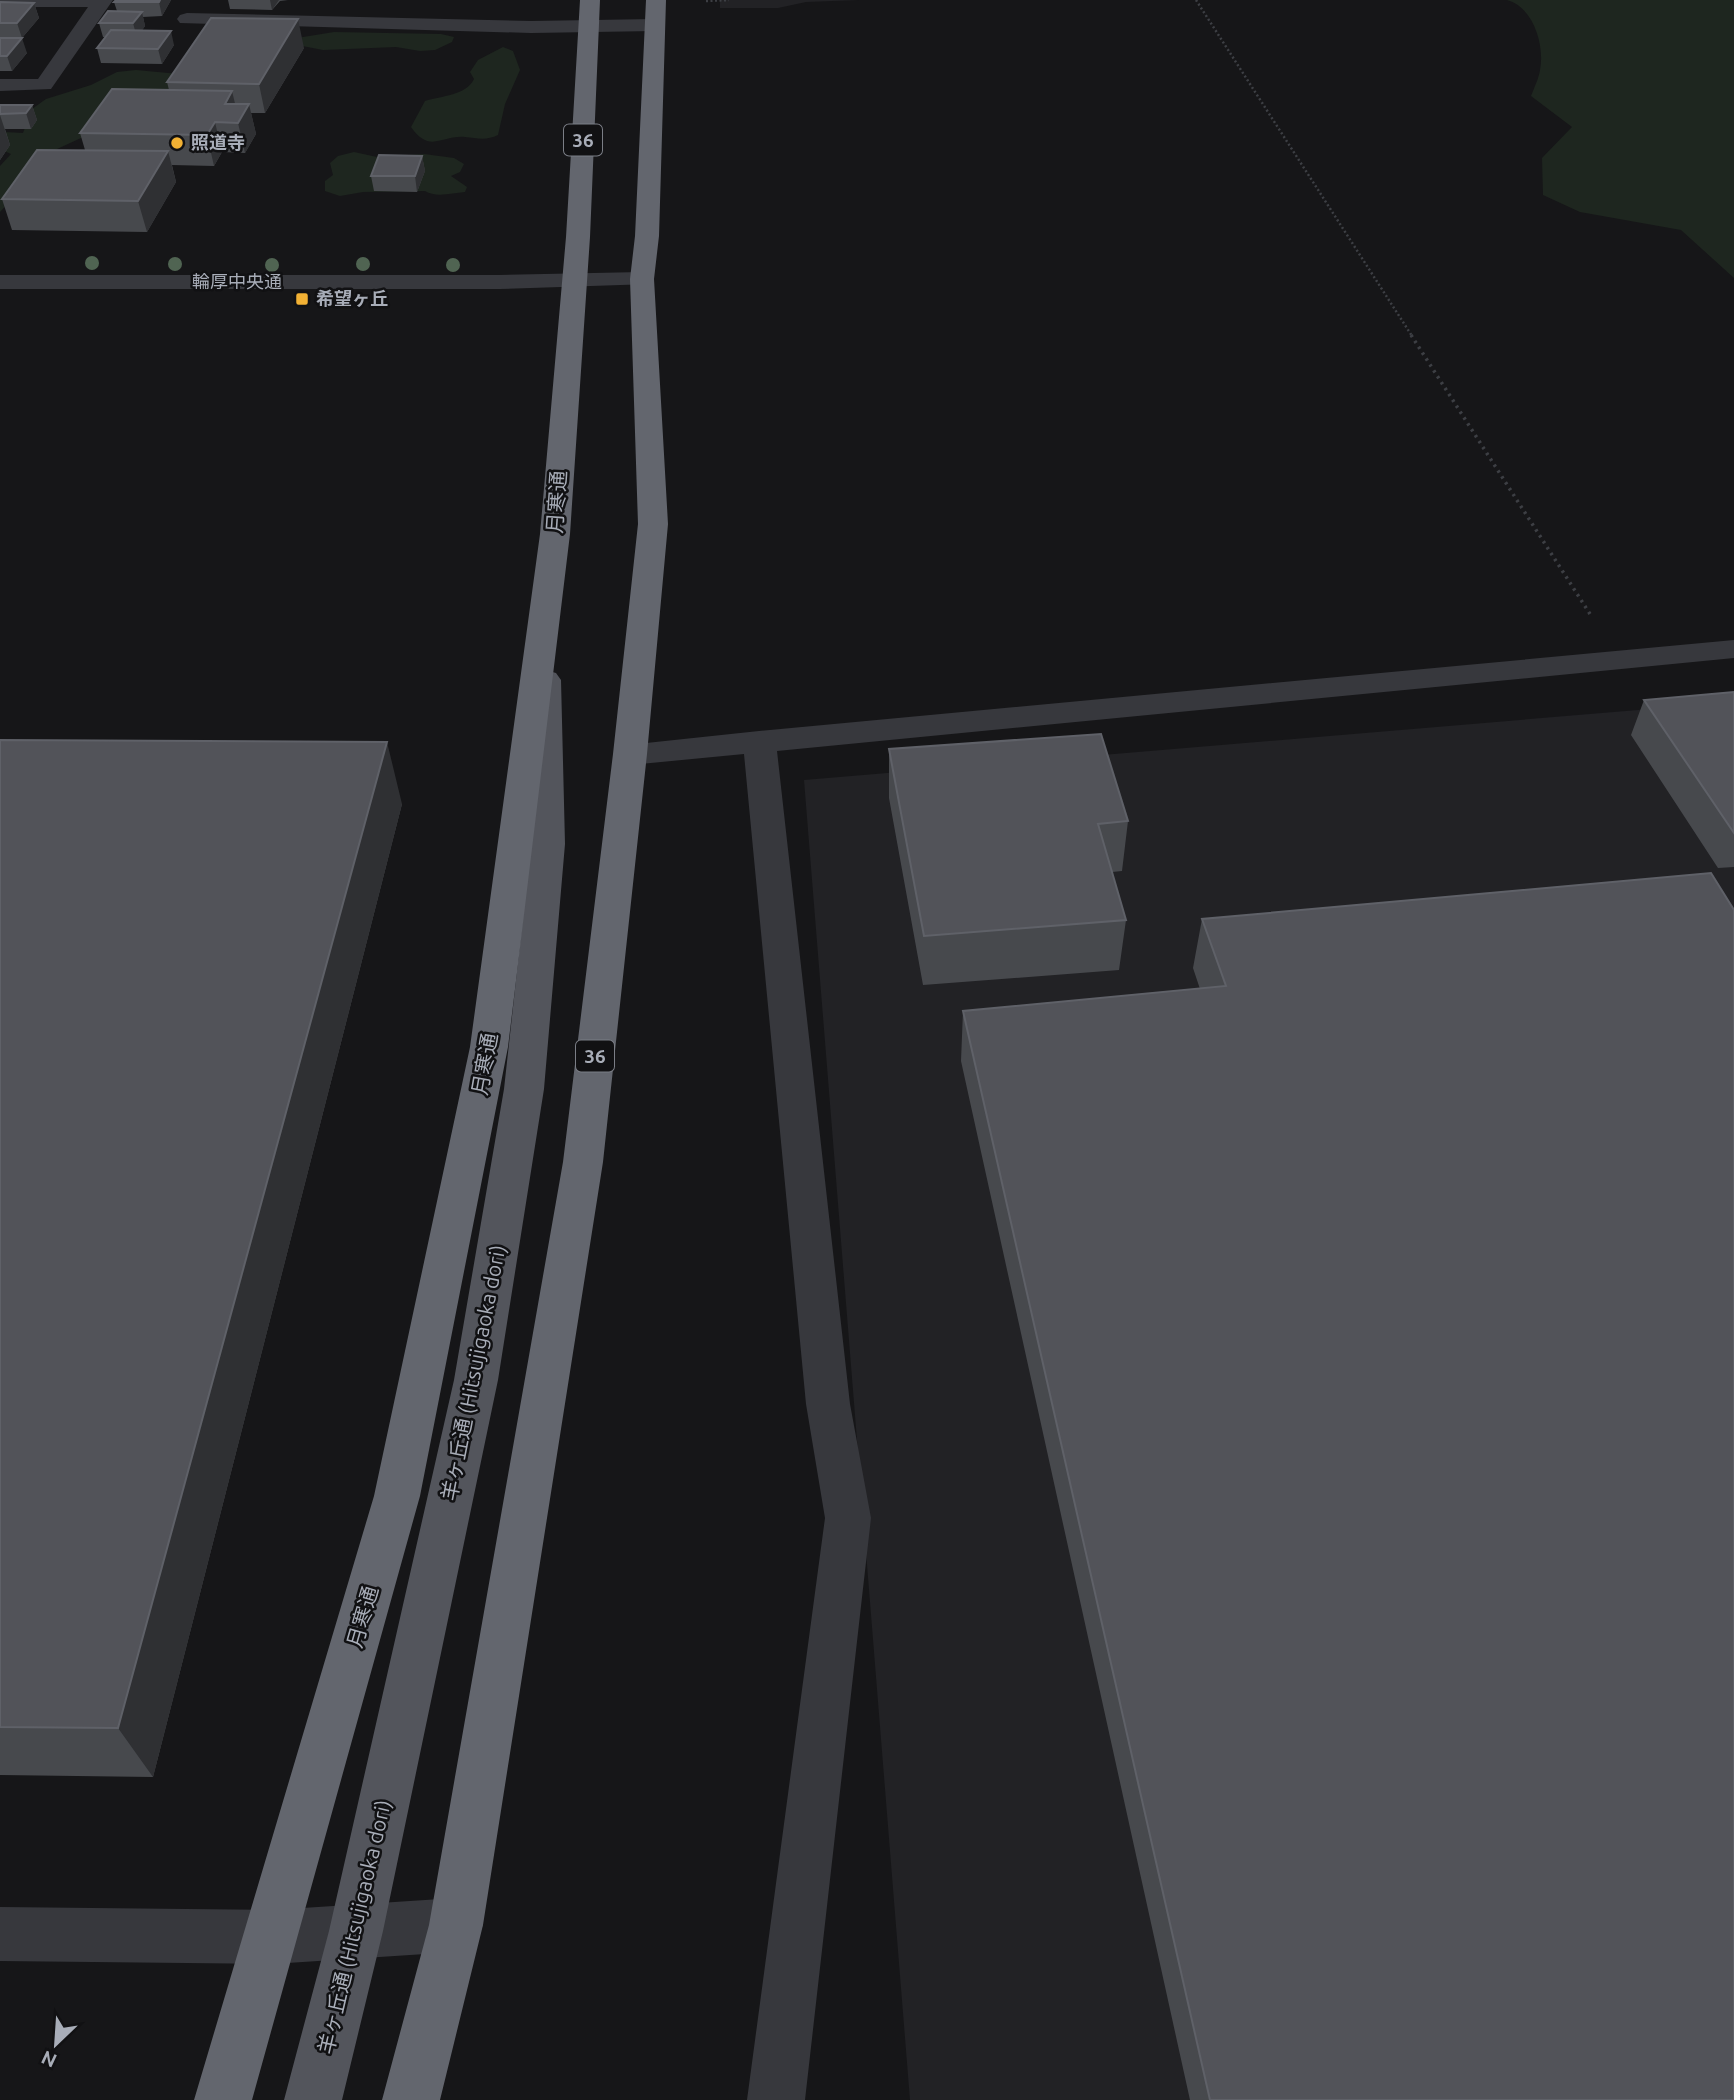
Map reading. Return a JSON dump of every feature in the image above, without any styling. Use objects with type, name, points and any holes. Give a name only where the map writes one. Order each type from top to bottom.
[{"type":"highway","name":"月寒通","points":[[223,2100],[397,1496],[489,1047],[555,534],[578,237],[590,0]]},
{"type":"highway","name":"36","points":[[411,2100],[456,1926],[583,1162],[630,754],[653,524],[642,279],[647,236],[655,12]]},
{"type":"main road","name":"羊ヶ丘通 (Hitsujigaoka dori)","points":[[313,2100],[356,1931],[476,1380],[524,1089],[548,844],[544,633]]},
{"type":"street","points":[[0,1],[102,0]]},
{"type":"street","points":[[0,85],[44,85],[102,0]]},
{"type":"street","points":[[187,19],[589,26],[655,12]]},
{"type":"street","name":"輪厚中央通","points":[[0,282],[642,279]]},
{"type":"street","points":[[630,754],[1734,649]]},
{"type":"street","points":[[758,741],[828,1404],[849,1518],[776,2100]]},
{"type":"street","points":[[0,1934],[272,1937],[456,1926]]},
{"type":"path","points":[[1196,0],[1619,659]]},
{"type":"shaded area","points":[[720,0],[859,0],[806,2],[778,8],[720,8]]},
{"type":"shaded area","points":[[1507,0],[1734,0],[1734,278],[1681,230],[1580,212],[1543,195],[1542,158],[1572,127],[1531,96],[1540,70],[1539,39],[1524,10]]},
{"type":"shaded area","points":[[334,32],[441,34],[454,37],[452,42],[435,50],[420,51],[396,47],[323,50],[292,44],[297,38]]},
{"type":"shaded area","points":[[503,47],[513,51],[520,70],[505,104],[498,135],[485,139],[457,137],[430,142],[418,135],[411,127],[425,101],[466,88],[474,79],[470,72],[478,60]]},
{"type":"shaded area","points":[[136,70],[179,74],[163,104],[123,132],[81,138],[44,155],[22,188],[0,212],[0,166],[11,154],[0,149],[4,132],[23,133],[32,109],[46,99],[91,85],[117,72]]},
{"type":"shaded area","points":[[354,152],[377,157],[424,154],[454,158],[464,164],[460,172],[451,176],[467,187],[465,192],[439,195],[425,191],[363,192],[340,196],[325,191],[325,181],[333,175],[330,163],[338,156]]},
{"type":"shaded area","points":[[1710,704],[1734,712],[1734,2100],[910,2100],[804,780]]},
{"type":"building","points":[[116,0],[160,0],[114,2]]},
{"type":"building","points":[[0,2],[34,3],[17,23],[0,23]]},
{"type":"building","points":[[108,11],[142,12],[133,23],[99,23]]},
{"type":"building","points":[[211,18],[298,19],[259,84],[167,82]]},
{"type":"building","points":[[111,30],[171,31],[158,49],[97,48]]},
{"type":"building","points":[[0,38],[22,38],[7,56],[0,56]]},
{"type":"building","points":[[112,89],[232,91],[225,104],[249,104],[238,123],[215,122],[207,135],[80,133]]},
{"type":"building","points":[[0,105],[32,105],[26,113],[0,114]]},
{"type":"building","points":[[37,150],[168,151],[138,201],[2,199]]},
{"type":"building","points":[[379,155],[422,156],[415,176],[371,176]]},
{"type":"building","points":[[1734,692],[1734,833],[1644,700]]},
{"type":"building","points":[[1101,734],[1128,821],[1098,824],[1126,920],[924,936],[889,749]]},
{"type":"building","points":[[0,740],[387,742],[118,1728],[0,1727]]},
{"type":"building","points":[[1711,873],[1734,910],[1734,2100],[1210,2100],[963,1011],[1226,986],[1202,919]]},
{"type":"place","name":"照道寺","points":[[177,143]]},
{"type":"place","name":"希望ヶ丘","points":[[302,299]]}]
